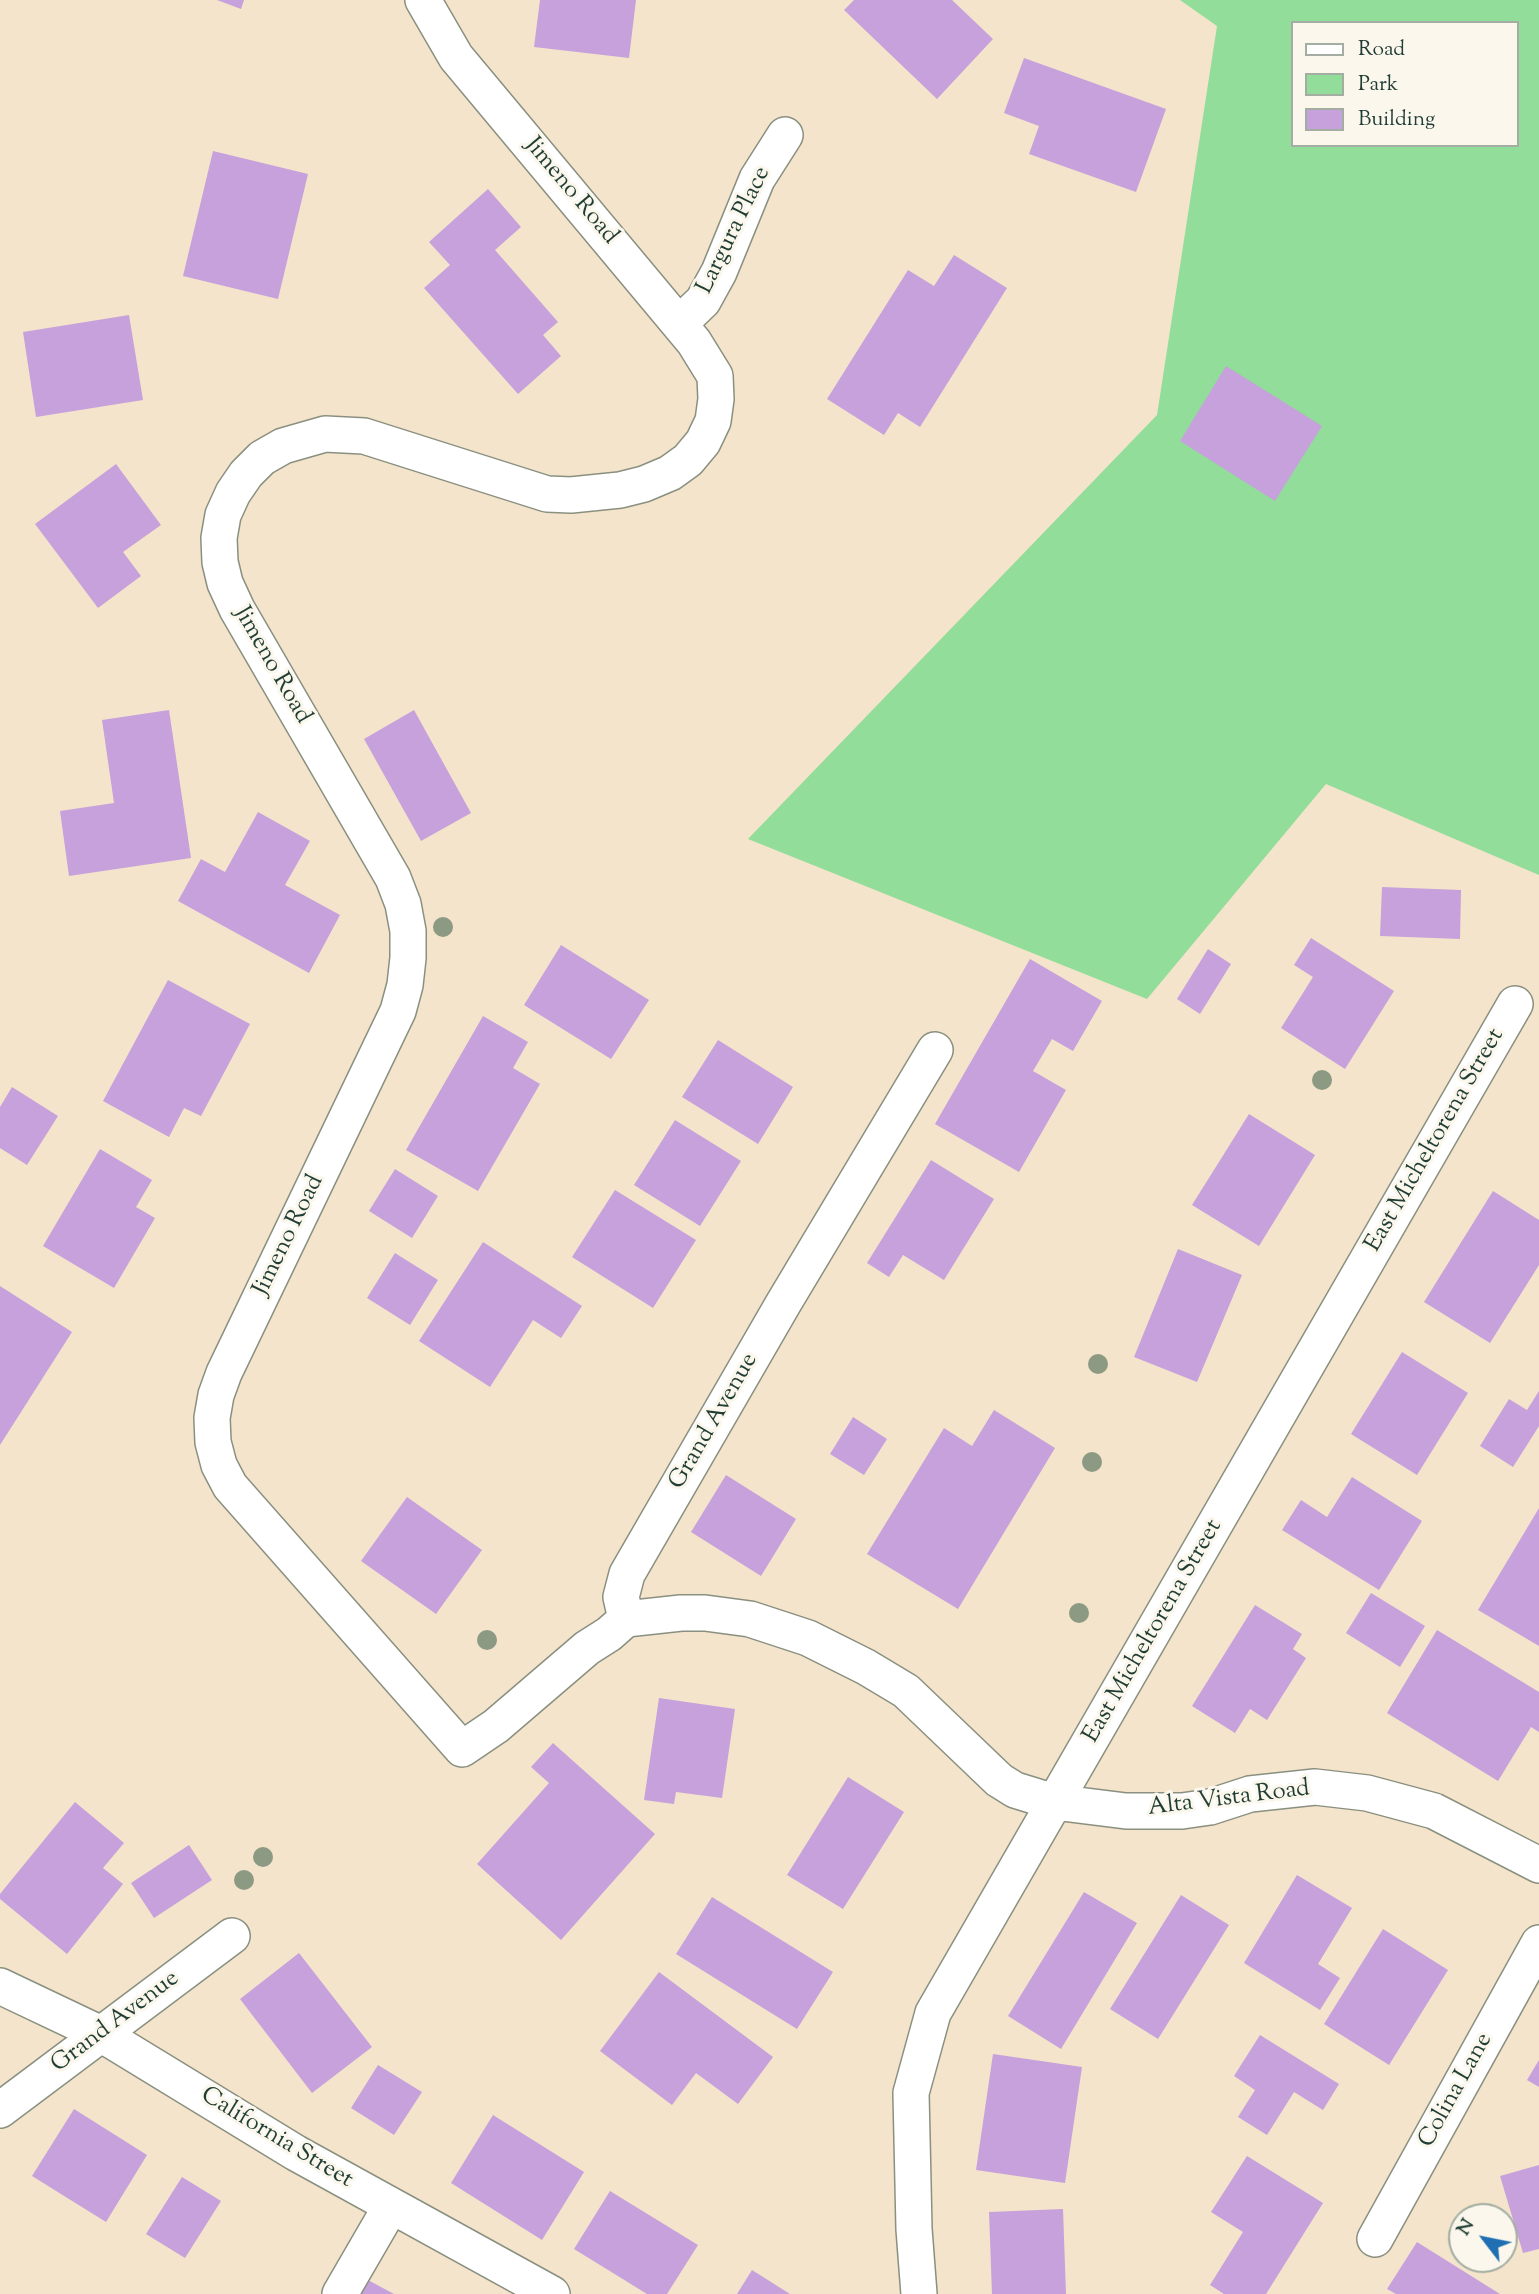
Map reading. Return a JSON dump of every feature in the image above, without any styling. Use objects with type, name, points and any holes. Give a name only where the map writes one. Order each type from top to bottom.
[{"type":"street","name":"Jimeno Road","points":[[423,0],[456,57],[694,342],[715,376],[713,421],[703,442],[688,460],[670,473],[620,490],[571,495],[547,494],[364,436],[325,434],[283,446],[262,458],[246,474],[233,493],[223,515],[219,538],[220,562],[225,583],[237,609],[393,878],[405,917],[408,958],[405,985],[398,1010],[220,1384],[212,1418],[213,1442],[219,1465],[230,1486],[462,1749],[496,1726],[587,1648],[626,1619]]},
{"type":"street","name":"Largura Place","points":[[680,323],[703,301],[719,272],[757,179],[785,135]]},
{"type":"street","name":"East Micheltorena Street","points":[[919,2294],[914,2229],[911,2093],[933,2013],[1515,1004]]},
{"type":"street","name":"Grand Avenue","points":[[626,1619],[621,1597],[627,1574],[783,1304],[935,1050]]},
{"type":"street","name":"Alta Vista Road","points":[[626,1619],[705,1613],[750,1619],[808,1638],[906,1690],[999,1780],[1015,1790],[1055,1802],[1126,1811],[1182,1811],[1210,1807],[1250,1794],[1315,1787],[1367,1793],[1434,1811],[1539,1866]]},
{"type":"street","name":"Grand Avenue","points":[[0,2109],[232,1936]]},
{"type":"street","name":"Colina Lane","points":[[1375,2239],[1539,1942]]},
{"type":"street","name":"California Street","points":[[0,1986],[102,2034],[296,2153],[552,2294]]},
{"type":"street","points":[[340,2294],[391,2206]]},
{"type":"green space","points":[[1180,0],[1539,0],[1539,875],[1326,784],[1147,999],[748,839],[1157,415],[1217,26]]},
{"type":"building","points":[[217,0],[244,0],[241,9]]},
{"type":"building","points":[[540,0],[636,0],[629,58],[534,47]]},
{"type":"building","points":[[854,0],[952,0],[993,39],[937,99],[844,10]]},
{"type":"building","points":[[1024,58],[1166,109],[1136,192],[1029,154],[1039,126],[1004,113]]},
{"type":"building","points":[[213,151],[308,174],[278,299],[183,276]]},
{"type":"building","points":[[488,189],[521,227],[495,250],[558,322],[543,335],[561,356],[518,394],[424,288],[450,265],[429,242]]},
{"type":"building","points":[[954,255],[1007,288],[920,427],[898,413],[884,435],[827,399],[908,270],[934,286]]},
{"type":"building","points":[[129,315],[143,400],[36,417],[23,332]]},
{"type":"building","points":[[1226,366],[1322,426],[1275,501],[1180,441]]},
{"type":"building","points":[[116,464],[161,525],[123,552],[141,576],[98,608],[35,524]]},
{"type":"building","points":[[169,710],[191,858],[69,876],[60,811],[114,803],[102,720]]},
{"type":"building","points":[[414,710],[471,813],[421,841],[364,739]]},
{"type":"building","points":[[258,812],[310,841],[285,885],[340,915],[309,973],[178,901],[201,859],[225,872]]},
{"type":"building","points":[[1382,887],[1461,890],[1460,939],[1380,936]]},
{"type":"building","points":[[1311,938],[1394,991],[1345,1069],[1281,1028],[1313,977],[1294,965]]},
{"type":"building","points":[[561,945],[649,1000],[611,1059],[524,1005]]},
{"type":"building","points":[[1208,949],[1231,964],[1200,1014],[1177,999]]},
{"type":"building","points":[[1030,959],[1102,1001],[1073,1051],[1052,1039],[1033,1071],[1066,1090],[1019,1172],[935,1124]]},
{"type":"building","points":[[168,980],[250,1024],[201,1116],[184,1108],[169,1137],[103,1101]]},
{"type":"building","points":[[483,1016],[528,1042],[513,1068],[540,1084],[478,1191],[406,1150]]},
{"type":"building","points":[[718,1040],[793,1087],[758,1144],[682,1097]]},
{"type":"building","points":[[12,1087],[58,1116],[27,1165],[0,1148],[0,1107]]},
{"type":"building","points":[[1249,1114],[1315,1155],[1259,1246],[1192,1205]]},
{"type":"building","points":[[675,1120],[741,1161],[700,1226],[634,1185]]},
{"type":"building","points":[[100,1149],[152,1180],[136,1207],[155,1218],[114,1288],[43,1246]]},
{"type":"building","points":[[931,1160],[994,1199],[944,1280],[903,1255],[889,1277],[867,1263]]},
{"type":"building","points":[[395,1169],[438,1196],[412,1238],[369,1211]]},
{"type":"building","points":[[615,1190],[696,1240],[653,1308],[572,1257]]},
{"type":"building","points":[[1493,1191],[1539,1220],[1539,1265],[1490,1343],[1424,1302]]},
{"type":"building","points":[[483,1242],[582,1306],[561,1338],[533,1320],[490,1387],[419,1341]]},
{"type":"building","points":[[1178,1249],[1242,1275],[1197,1382],[1134,1357]]},
{"type":"building","points":[[395,1253],[438,1280],[410,1325],[367,1298]]},
{"type":"building","points":[[0,1286],[72,1332],[0,1445]]},
{"type":"building","points":[[1402,1352],[1468,1393],[1417,1475],[1351,1434]]},
{"type":"building","points":[[1539,1391],[1539,1426],[1513,1467],[1480,1446],[1509,1399],[1527,1410]]},
{"type":"building","points":[[994,1410],[1055,1448],[958,1609],[867,1554],[944,1428],[972,1446]]},
{"type":"building","points":[[853,1417],[887,1439],[864,1475],[830,1454]]},
{"type":"building","points":[[726,1475],[796,1519],[761,1576],[691,1532]]},
{"type":"building","points":[[1352,1477],[1422,1521],[1379,1590],[1282,1530],[1301,1500],[1327,1517]]},
{"type":"building","points":[[407,1497],[482,1550],[436,1614],[361,1561]]},
{"type":"building","points":[[1539,1508],[1539,1646],[1478,1610]]},
{"type":"building","points":[[1371,1593],[1425,1626],[1400,1667],[1346,1633]]},
{"type":"building","points":[[1255,1605],[1302,1634],[1293,1649],[1306,1658],[1267,1720],[1250,1709],[1235,1733],[1192,1706]]},
{"type":"building","points":[[1437,1630],[1539,1692],[1539,1732],[1531,1727],[1498,1781],[1387,1713]]},
{"type":"building","points":[[659,1698],[735,1709],[722,1798],[676,1792],[674,1804],[644,1800]]},
{"type":"building","points":[[553,1743],[655,1834],[561,1940],[477,1864],[549,1783],[531,1767]]},
{"type":"building","points":[[848,1777],[904,1812],[843,1909],[787,1875]]},
{"type":"building","points":[[75,1802],[124,1843],[103,1868],[123,1884],[67,1954],[0,1899],[0,1894]]},
{"type":"building","points":[[189,1845],[212,1880],[154,1918],[131,1883]]},
{"type":"building","points":[[1297,1875],[1352,1908],[1318,1964],[1340,1978],[1320,2010],[1244,1963]]},
{"type":"building","points":[[1084,1892],[1137,1923],[1061,2049],[1008,2016]]},
{"type":"building","points":[[1181,1895],[1229,1925],[1158,2039],[1110,2009]]},
{"type":"building","points":[[712,1897],[833,1972],[797,2029],[676,1954]]},
{"type":"building","points":[[1383,1929],[1448,1970],[1389,2065],[1324,2024]]},
{"type":"building","points":[[299,1953],[372,2047],[312,2093],[240,1999]]},
{"type":"building","points":[[659,1972],[773,2057],[738,2104],[696,2073],[672,2105],[600,2051]]},
{"type":"building","points":[[1260,2035],[1339,2084],[1323,2110],[1294,2092],[1267,2135],[1238,2117],[1255,2090],[1234,2076]]},
{"type":"building","points":[[993,2054],[1082,2067],[1065,2183],[976,2170]]},
{"type":"building","points":[[1539,2060],[1539,2087],[1527,2080]]},
{"type":"building","points":[[378,2065],[422,2092],[394,2135],[351,2108]]},
{"type":"building","points":[[74,2109],[147,2155],[106,2222],[32,2176]]},
{"type":"building","points":[[493,2115],[584,2172],[542,2240],[451,2183]]},
{"type":"building","points":[[1247,2156],[1323,2203],[1266,2294],[1224,2294],[1210,2285],[1243,2232],[1211,2212]]},
{"type":"building","points":[[1539,2165],[1539,2249],[1523,2253],[1518,2236],[1518,2203],[1508,2203],[1500,2176]]},
{"type":"building","points":[[182,2177],[221,2201],[185,2258],[146,2234]]},
{"type":"building","points":[[610,2191],[698,2245],[667,2294],[647,2294],[574,2249]]},
{"type":"building","points":[[1063,2209],[1066,2294],[992,2294],[989,2212]]},
{"type":"building","points":[[1417,2242],[1448,2261],[1448,2273],[1466,2273],[1500,2294],[1396,2294],[1387,2289]]},
{"type":"building","points":[[752,2270],[790,2294],[737,2294]]},
{"type":"building","points":[[368,2280],[394,2294],[361,2294]]}]
